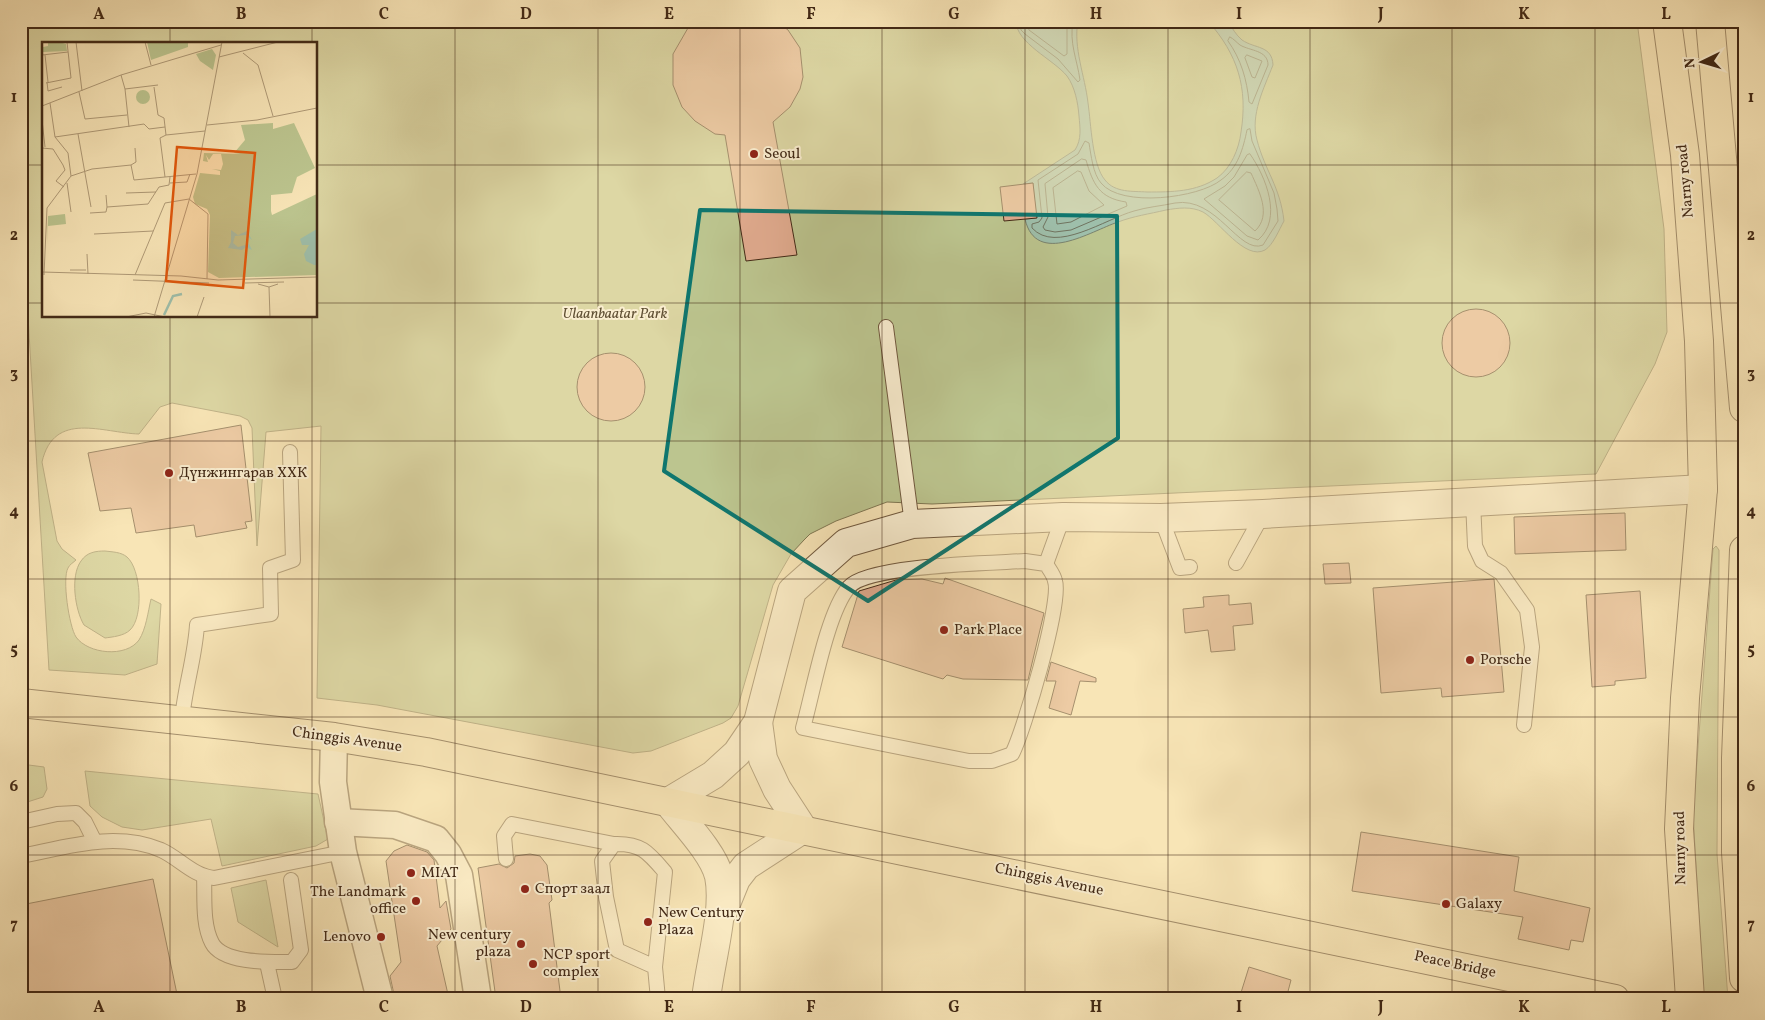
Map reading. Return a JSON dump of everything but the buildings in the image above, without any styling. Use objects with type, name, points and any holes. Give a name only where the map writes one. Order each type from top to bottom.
[{"type":"main road","name":"Narny road","points":[[1667,21],[1685,155],[1699,341],[1703,488],[1684,698],[1679,829],[1690,999]]},
{"type":"main road","points":[[1710,21],[1744,408]]},
{"type":"main road","points":[[1744,550],[1736,758],[1736,852],[1744,978]]},
{"type":"main road","name":"Chinggis Avenue","points":[[21,704],[334,737],[426,752],[1295,932]]},
{"type":"main road","name":"Peace Bridge","points":[[1295,932],[1615,999]]},
{"type":"street","points":[[706,999],[719,919],[718,875],[707,852],[668,802],[713,775],[737,753],[758,722],[792,591],[846,543],[912,524],[1064,518],[1161,518],[1263,514],[1473,500],[1703,488]]},
{"type":"street","points":[[719,919],[736,879],[746,866],[803,829],[777,789],[763,759],[758,722]]},
{"type":"street","points":[[334,737],[333,782],[343,852],[380,999]]},
{"type":"street","points":[[338,822],[395,825],[436,839],[448,854],[459,875],[478,999]]},
{"type":"lane","points":[[886,327],[912,524]]},
{"type":"lane","points":[[182,720],[185,687],[196,643],[197,625],[271,614],[270,568],[293,560],[290,452]]},
{"type":"lane","points":[[1473,500],[1475,546],[1482,561],[1501,573],[1527,610],[1532,647],[1524,726]]},
{"type":"lane","points":[[1236,563],[1263,514]]},
{"type":"lane","points":[[1046,564],[1064,518]]},
{"type":"lane","points":[[1161,518],[1180,568],[1190,567]]},
{"type":"lane","points":[[1025,561],[1046,564],[1056,582],[1055,604],[1021,737],[1012,754],[992,762],[969,761],[803,728],[830,628],[838,604],[850,585],[871,575],[920,568],[1025,561]]},
{"type":"lane","points":[[21,822],[57,814],[76,813],[85,822],[96,842]]},
{"type":"lane","points":[[506,859],[504,836],[512,824],[614,844],[630,843],[648,851],[665,872],[655,967],[658,999]]},
{"type":"lane","points":[[21,856],[96,842],[122,841],[149,846],[169,854],[204,876],[222,878],[343,852]]},
{"type":"lane","points":[[614,844],[602,861],[606,897],[617,950],[655,967]]},
{"type":"lane","points":[[204,876],[206,919],[212,943],[224,955],[267,962],[292,962],[302,950],[291,880]]},
{"type":"lane","points":[[267,962],[276,999]]},
{"type":"highlighted area","points":[[700,210],[1117,216],[1118,438],[868,601],[664,471]]},
{"type":"green space","name":"Ulaanbaatar Park","points":[[21,21],[1637,21],[1664,229],[1667,332],[1655,364],[1596,474],[932,504],[887,502],[836,521],[810,534],[791,554],[773,585],[738,706],[731,718],[723,723],[651,751],[633,753],[377,705],[317,698],[321,426],[266,432],[257,546],[252,428],[248,420],[240,416],[172,403],[160,407],[139,434],[82,428],[68,430],[57,436],[48,446],[42,462],[57,541],[62,549],[76,560],[70,565],[66,574],[66,592],[73,631],[76,637],[89,647],[107,652],[125,650],[133,646],[139,640],[143,631],[151,599],[161,604],[157,664],[125,675],[49,670],[21,198]]},
{"type":"green space","points":[[1716,546],[1719,550],[1717,854],[1728,999],[1704,999],[1693,814],[1713,549]]},
{"type":"green space","points":[[98,551],[125,555],[132,563],[138,582],[139,604],[134,624],[130,630],[121,635],[105,638],[84,625],[76,602],[75,584],[78,567],[83,558]]},
{"type":"green space","points":[[21,764],[44,767],[47,789],[43,797],[21,804]]},
{"type":"green space","points":[[85,771],[318,794],[328,839],[316,846],[222,866],[211,819],[142,830],[122,827],[102,817],[90,806]]},
{"type":"green space","points":[[266,880],[278,947],[238,922],[231,888]]},
{"type":"water","points":[[1016,21],[1078,21],[1078,52],[1087,93],[1097,164],[1109,184],[1119,189],[1130,191],[1147,192],[1192,189],[1217,178],[1234,158],[1240,138],[1243,116],[1242,87],[1227,46],[1208,21],[1228,21],[1242,40],[1262,48],[1270,54],[1273,65],[1259,102],[1255,131],[1260,151],[1276,188],[1284,221],[1271,245],[1265,250],[1257,252],[1249,250],[1232,238],[1203,212],[1189,208],[1166,210],[1130,218],[1065,242],[1052,243],[1040,241],[1031,233],[1025,219],[1036,218],[1033,183],[1023,184],[1075,150],[1080,138],[1079,111],[1070,80],[1061,70],[1028,44],[1018,29]]},
{"type":"place","name":"Seoul","points":[[754,154]]},
{"type":"place","name":"Дүнжингарав ХХК","points":[[169,473]]},
{"type":"place","name":"Park Place","points":[[944,630]]},
{"type":"place","name":"Porsche","points":[[1470,660]]},
{"type":"place","name":"MIAT","points":[[411,873]]},
{"type":"place","name":"Спорт заал","points":[[525,889]]},
{"type":"place","name":"The Landmark office","points":[[416,901]]},
{"type":"place","name":"Galaxy","points":[[1446,904]]},
{"type":"place","name":"New Century Plaza","points":[[648,922]]},
{"type":"place","name":"Lenovo","points":[[381,937]]},
{"type":"place","name":"New century plaza","points":[[521,944]]},
{"type":"place","name":"NCP sport complex","points":[[533,964]]}]
